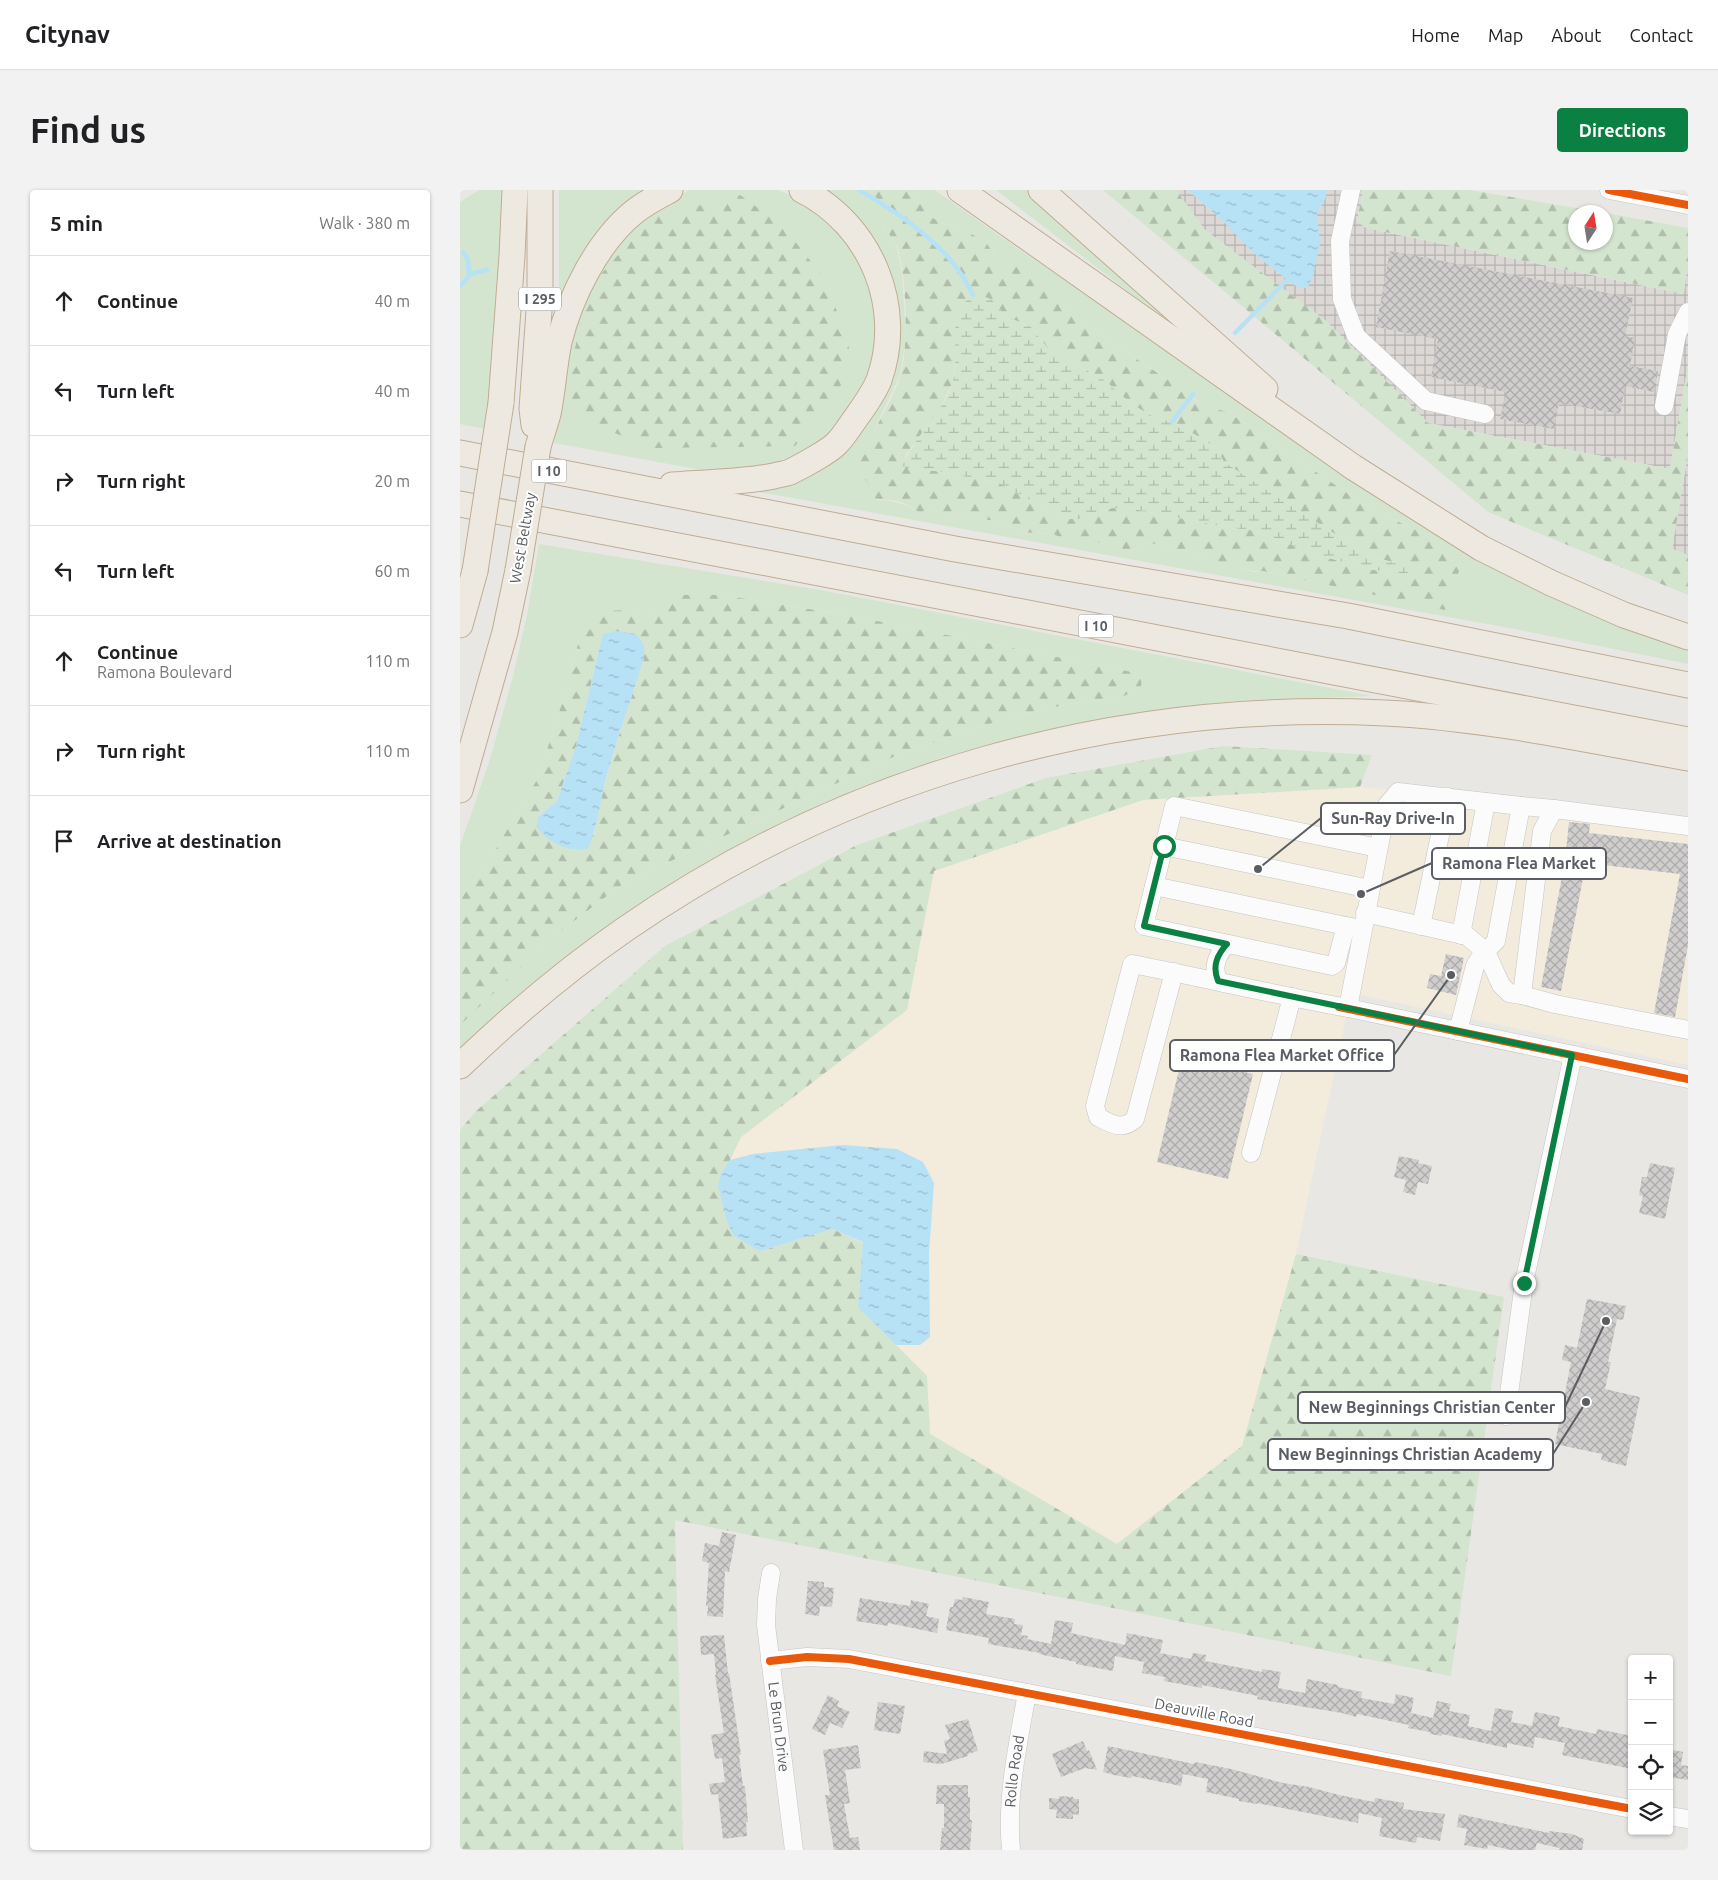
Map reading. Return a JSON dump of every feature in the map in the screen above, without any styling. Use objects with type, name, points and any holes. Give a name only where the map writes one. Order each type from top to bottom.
[{"type":"highway","points":[[460,625],[475,571],[501,403],[515,190]]},
{"type":"highway","name":"I 295","points":[[540,190],[540,411]]},
{"type":"highway","points":[[540,411],[566,316],[587,272],[604,246],[633,212],[670,190]]},
{"type":"highway","points":[[638,488],[750,481],[791,472],[836,444],[868,401],[878,382],[888,343],[885,294],[878,272],[868,251],[856,234],[826,204],[802,190]]},
{"type":"highway","points":[[960,190],[1353,467],[1481,548],[1551,583],[1624,615],[1688,637]]},
{"type":"highway","points":[[1041,190],[1353,467]]},
{"type":"highway","name":"West Beltway","points":[[460,790],[505,632],[518,570],[538,447],[540,411]]},
{"type":"highway","name":"I 10","points":[[460,453],[955,549],[1348,616],[1688,685]]},
{"type":"highway","name":"I 10","points":[[460,504],[1688,740]]},
{"type":"highway","points":[[460,1066],[560,977],[623,930],[688,888],[734,861],[812,822],[926,776],[976,760],[1129,726],[1230,714],[1285,712],[1385,713],[1506,725],[1688,758]]},
{"type":"street","points":[[1351,190],[1340,241],[1342,298],[1356,336],[1426,401],[1485,414]]},
{"type":"street","points":[[1609,190],[1688,205]]},
{"type":"street","points":[[1664,406],[1677,334],[1688,312]]},
{"type":"street","points":[[1378,848],[1174,806],[1144,926],[1332,966],[1336,963],[1358,923],[1370,889],[1387,805],[1398,792],[1688,826]]},
{"type":"street","points":[[1421,926],[1448,797]]},
{"type":"street","points":[[1461,935],[1486,802]]},
{"type":"street","points":[[1458,1031],[1475,966],[1496,941],[1521,806]]},
{"type":"street","points":[[1522,995],[1542,831],[1554,809]]},
{"type":"street","points":[[1164,846],[1370,889]]},
{"type":"street","points":[[1154,886],[1358,923],[1421,926],[1467,936],[1486,952],[1501,985],[1509,993],[1688,1030]]},
{"type":"street","points":[[1344,1007],[1358,923]]},
{"type":"street","points":[[1218,981],[1214,973],[1215,964],[1219,954],[1227,944]]},
{"type":"street","points":[[1174,972],[1135,1119],[1128,1125],[1119,1126],[1108,1122],[1098,1117],[1095,1106],[1132,964],[1174,972],[1218,981],[1292,997],[1344,1007],[1688,1079]]},
{"type":"street","points":[[1251,1153],[1292,997]]},
{"type":"street","points":[[1506,1416],[1524,1283],[1572,1055]]},
{"type":"street","name":"Le Brun Drive","points":[[771,1573],[766,1625],[794,1850]]},
{"type":"street","name":"Deauville Road","points":[[770,1661],[807,1657],[848,1659],[1628,1808]]},
{"type":"street","name":"Rollo Road","points":[[1010,1850],[1010,1808],[1027,1693]]},
{"type":"street","points":[[1673,1817],[1688,1819]]},
{"type":"shaded area","points":[[1176,190],[1188,190],[1224,222],[1256,255],[1294,285],[1307,288],[1313,276],[1319,236],[1316,219],[1317,213],[1325,199],[1327,190],[1363,190],[1357,221],[1366,228],[1683,294],[1688,263],[1688,365],[1670,469],[1428,423],[1326,321],[1205,230]]},
{"type":"shaded area","points":[[1688,454],[1688,555],[1672,549]]},
{"type":"shaded area","points":[[1360,787],[1688,820],[1688,1065],[1351,993],[1296,1254],[1242,1446],[1117,1544],[930,1434],[927,1376],[896,1345],[920,1345],[934,1183],[753,1154],[730,1160],[741,1137],[907,1010],[934,871],[1143,800]]},
{"type":"green space","points":[[479,190],[507,190],[490,399],[485,429],[460,424],[460,202]]},
{"type":"green space","points":[[559,190],[655,190],[562,299],[559,299]]},
{"type":"green space","points":[[690,190],[778,190],[807,202],[841,230],[877,299],[874,373],[838,431],[787,463],[712,472],[554,443],[563,365],[588,292],[608,259],[632,228],[673,197]]},
{"type":"green space","points":[[818,190],[859,190],[878,202],[884,227],[896,244],[902,272],[906,338],[900,376],[877,424],[861,474],[877,500],[900,503],[920,513],[929,510],[1001,522],[1018,532],[1053,534],[1070,541],[1110,542],[1129,552],[1146,542],[1210,557],[1253,572],[1263,571],[1445,609],[1454,562],[1443,554],[1436,542],[1422,533],[1369,508],[1228,412],[1206,407],[1087,326],[1070,309],[1015,267],[1000,263],[993,252],[959,228],[944,224],[927,215],[918,194],[902,190],[935,190],[1219,385],[1278,428],[1688,648],[1688,664],[1509,628],[759,492],[760,486],[836,451],[895,317]]},
{"type":"green space","points":[[859,190],[902,190],[918,194],[927,215],[985,241],[1000,263],[1015,266],[1070,309],[1087,326],[1173,383],[1183,383],[1186,390],[1195,400],[1207,406],[1228,412],[1369,508],[1422,533],[1436,542],[1443,554],[1454,562],[1459,571],[1445,610],[1263,571],[1228,565],[1217,566],[1210,557],[1146,542],[1129,552],[1110,543],[1069,541],[1053,534],[1018,532],[1001,522],[929,510],[920,513],[899,502],[876,499],[867,495],[869,485],[860,472],[858,463],[860,447],[871,440],[897,385],[903,365],[906,330],[903,272],[900,256],[896,244],[886,230],[878,202]],"holes":[[[1000,309],[1003,315],[1031,327],[1048,349],[1104,380],[1133,405],[1154,417],[1172,422],[1203,439],[1217,449],[1224,462],[1327,529],[1371,556],[1392,562],[1400,577],[1389,572],[1321,556],[1252,530],[1231,528],[1128,508],[1112,508],[1082,519],[1065,519],[999,483],[936,471],[907,468],[905,456],[939,410],[953,382],[956,355]]]},
{"type":"green space","points":[[996,190],[1035,190],[1180,325],[1178,330]]},
{"type":"green space","points":[[1103,190],[1176,190],[1205,230],[1326,321],[1428,423],[1670,469],[1688,365],[1688,454],[1672,549],[1688,555],[1688,595],[1488,512]]},
{"type":"green space","points":[[1363,190],[1470,190],[1568,207],[1568,250],[1613,250],[1613,214],[1688,228],[1688,263],[1684,294],[1366,228],[1357,221]]},
{"type":"green space","points":[[740,195],[783,226],[827,282],[849,348],[839,393],[795,446],[652,448],[600,427],[566,395],[580,323],[602,273],[651,218]]},
{"type":"green space","points":[[973,295],[988,298],[998,306],[1003,315],[1031,327],[1048,349],[1104,380],[1133,405],[1154,417],[1172,422],[1203,439],[1217,449],[1224,462],[1327,529],[1371,556],[1407,567],[1408,575],[1400,577],[1389,572],[1321,556],[1252,530],[1231,528],[1128,508],[1112,508],[1082,519],[1065,519],[999,483],[903,466],[908,454],[950,390],[955,370],[956,324],[964,304]]},
{"type":"green space","points":[[539,544],[826,591],[1372,696],[1233,701],[1167,709],[1057,728],[943,757],[844,796],[797,817],[460,1051],[460,1025],[471,1013],[553,937],[624,883],[893,757],[960,733],[1022,714],[1074,703],[1122,697],[1141,688],[1142,674],[852,616],[722,595],[660,616],[633,610],[580,636],[568,684],[538,778],[494,852],[460,900],[460,846],[490,759],[513,676],[527,615]]},
{"type":"green space","points":[[676,595],[722,595],[852,616],[1142,674],[1141,688],[1122,697],[1074,703],[1022,714],[960,733],[893,757],[624,883],[553,937],[460,1025],[460,900],[494,852],[538,778],[568,684],[580,636],[598,611],[633,610],[660,616]],"holes":[[[603,635],[644,658],[609,767],[594,835],[538,817],[557,801],[576,746]]]},
{"type":"green space","points":[[1223,746],[1372,755],[1360,787],[1143,800],[934,871],[907,1010],[741,1137],[730,1160],[721,1173],[760,1251],[832,1229],[863,1243],[858,1307],[927,1376],[930,1434],[1117,1544],[1242,1446],[1296,1254],[1504,1297],[1451,1676],[675,1520],[683,1850],[460,1850],[460,1130],[475,1112],[665,946],[857,845],[1046,778]]},
{"type":"water","points":[[1188,190],[1327,190],[1325,199],[1317,213],[1320,244],[1313,276],[1307,288],[1294,285],[1256,255],[1224,222]]},
{"type":"water","points":[[616,631],[636,634],[644,645],[644,658],[611,760],[588,849],[566,848],[548,839],[537,828],[538,817],[557,801],[576,746],[603,634]]},
{"type":"water","points":[[843,1145],[897,1149],[923,1162],[934,1183],[929,1253],[930,1337],[920,1345],[896,1345],[858,1307],[863,1242],[832,1229],[760,1251],[733,1235],[726,1218],[718,1185],[721,1173],[730,1160],[753,1154]]},
{"type":"building","points":[[1390,251],[1633,298],[1625,336],[1635,338],[1630,366],[1658,371],[1654,392],[1625,386],[1620,414],[1559,403],[1554,429],[1500,419],[1506,392],[1431,377],[1438,339],[1376,327]]},
{"type":"building","points":[[1569,822],[1590,824],[1589,833],[1688,844],[1688,945],[1675,1017],[1654,1013],[1680,874],[1586,863],[1561,991],[1541,987],[1565,861]]},
{"type":"building","points":[[1446,954],[1464,958],[1456,995],[1427,988],[1430,974],[1441,976]]},
{"type":"building","points":[[1182,1057],[1253,1074],[1228,1179],[1157,1162]]},
{"type":"building","points":[[1399,1156],[1419,1160],[1418,1163],[1432,1166],[1428,1184],[1418,1182],[1415,1195],[1403,1192],[1406,1180],[1394,1177]]},
{"type":"building","points":[[1650,1163],[1675,1168],[1665,1219],[1639,1213],[1643,1196],[1639,1195],[1642,1177],[1647,1177]]},
{"type":"building","points":[[1587,1299],[1626,1306],[1623,1320],[1617,1319],[1608,1362],[1611,1362],[1605,1389],[1640,1397],[1626,1466],[1601,1460],[1602,1454],[1555,1444],[1571,1362],[1562,1360],[1565,1345],[1577,1348]]},
{"type":"building","points":[[722,1532],[736,1535],[729,1572],[725,1571],[723,1617],[707,1616],[709,1563],[702,1561],[705,1543],[719,1546]]},
{"type":"building","points":[[808,1581],[824,1582],[824,1587],[834,1588],[832,1607],[820,1606],[819,1616],[805,1614]]},
{"type":"building","points":[[963,1597],[989,1602],[986,1614],[1015,1619],[1014,1624],[1023,1625],[1021,1635],[1028,1636],[1027,1639],[1051,1644],[1055,1620],[1073,1623],[1071,1633],[1125,1645],[1127,1633],[1163,1640],[1160,1653],[1191,1659],[1193,1653],[1206,1655],[1205,1661],[1262,1672],[1262,1669],[1281,1672],[1278,1688],[1305,1693],[1307,1679],[1362,1692],[1361,1698],[1394,1704],[1396,1694],[1414,1698],[1411,1713],[1433,1718],[1437,1701],[1451,1704],[1449,1711],[1470,1715],[1468,1726],[1491,1731],[1495,1708],[1513,1711],[1511,1722],[1532,1726],[1535,1712],[1560,1717],[1558,1726],[1596,1734],[1597,1729],[1628,1735],[1628,1768],[1562,1755],[1565,1743],[1535,1737],[1533,1748],[1507,1743],[1507,1748],[1442,1734],[1442,1736],[1430,1734],[1430,1732],[1408,1728],[1409,1725],[1357,1714],[1356,1717],[1257,1699],[1258,1696],[1202,1685],[1202,1688],[1164,1681],[1165,1677],[1142,1673],[1144,1662],[1115,1656],[1113,1671],[1076,1664],[1076,1662],[1040,1653],[988,1644],[989,1638],[946,1630],[950,1607],[953,1607],[955,1599],[962,1600]]},
{"type":"building","points":[[860,1598],[910,1606],[911,1600],[929,1604],[926,1616],[939,1619],[937,1633],[888,1623],[888,1626],[856,1621]]},
{"type":"building","points":[[724,1635],[728,1674],[741,1755],[739,1755],[743,1786],[745,1786],[748,1822],[746,1822],[747,1836],[723,1839],[718,1794],[711,1795],[709,1784],[725,1782],[722,1758],[715,1759],[711,1735],[724,1733],[715,1675],[714,1654],[701,1655],[700,1636]]},
{"type":"building","points":[[828,1695],[839,1701],[837,1706],[850,1712],[842,1728],[830,1723],[825,1735],[812,1729]]},
{"type":"building","points":[[878,1702],[905,1706],[900,1734],[874,1730]]},
{"type":"building","points":[[968,1719],[978,1751],[941,1764],[923,1762],[924,1751],[947,1754],[944,1741],[950,1739],[945,1725]]},
{"type":"building","points":[[1083,1741],[1097,1770],[1085,1768],[1061,1777],[1052,1754]]},
{"type":"building","points":[[858,1745],[861,1768],[845,1770],[850,1803],[844,1804],[850,1838],[858,1837],[860,1850],[834,1850],[825,1795],[830,1795],[823,1750]]},
{"type":"building","points":[[1108,1746],[1194,1764],[1195,1762],[1231,1769],[1283,1783],[1374,1802],[1375,1798],[1404,1803],[1403,1809],[1445,1814],[1440,1841],[1417,1837],[1416,1843],[1379,1836],[1382,1818],[1359,1813],[1358,1823],[1239,1801],[1239,1799],[1206,1792],[1208,1779],[1183,1774],[1181,1786],[1103,1772]]},
{"type":"building","points":[[1673,1750],[1683,1752],[1681,1765],[1688,1766],[1688,1780],[1673,1778]]},
{"type":"building","points":[[937,1785],[968,1785],[970,1820],[972,1820],[970,1850],[940,1850],[942,1828],[944,1828],[944,1804],[936,1804]]},
{"type":"building","points":[[1059,1796],[1079,1799],[1079,1815],[1073,1814],[1073,1819],[1056,1818],[1057,1810],[1049,1809],[1049,1798],[1059,1799]]},
{"type":"building","points":[[1459,1814],[1549,1833],[1549,1831],[1572,1834],[1584,1839],[1582,1850],[1559,1850],[1560,1848],[1537,1843],[1535,1850],[1511,1850],[1488,1845],[1487,1849],[1464,1845],[1467,1829],[1457,1827]]},
{"type":"waterway","points":[[859,190],[892,210],[924,234],[952,262],[964,278],[973,295]]},
{"type":"waterway","points":[[460,286],[469,276],[468,260],[463,252]]},
{"type":"waterway","points":[[469,274],[487,270]]},
{"type":"waterway","points":[[1235,333],[1288,279]]},
{"type":"waterway","points":[[1172,422],[1193,394]]},
{"type":"cycle path","points":[[1609,190],[1688,205]]},
{"type":"cycle path","points":[[1339,1007],[1688,1079]]},
{"type":"cycle path","points":[[770,1661],[807,1657],[849,1659],[1628,1808]]},
{"type":"place","name":"Sun-Ray Drive-In","points":[[1258,869]]},
{"type":"place","name":"Ramona Flea Market","points":[[1361,894]]},
{"type":"place","name":"Ramona Flea Market Office","points":[[1451,975]]},
{"type":"place","name":"New Beginnings Christian Center","points":[[1606,1321]]},
{"type":"place","name":"New Beginnings Christian Academy","points":[[1586,1402]]},
{"type":"route","points":[[1164,846],[1144,926],[1227,944],[1219,954],[1215,964],[1214,973],[1218,981],[1572,1055],[1524,1283]]}]
